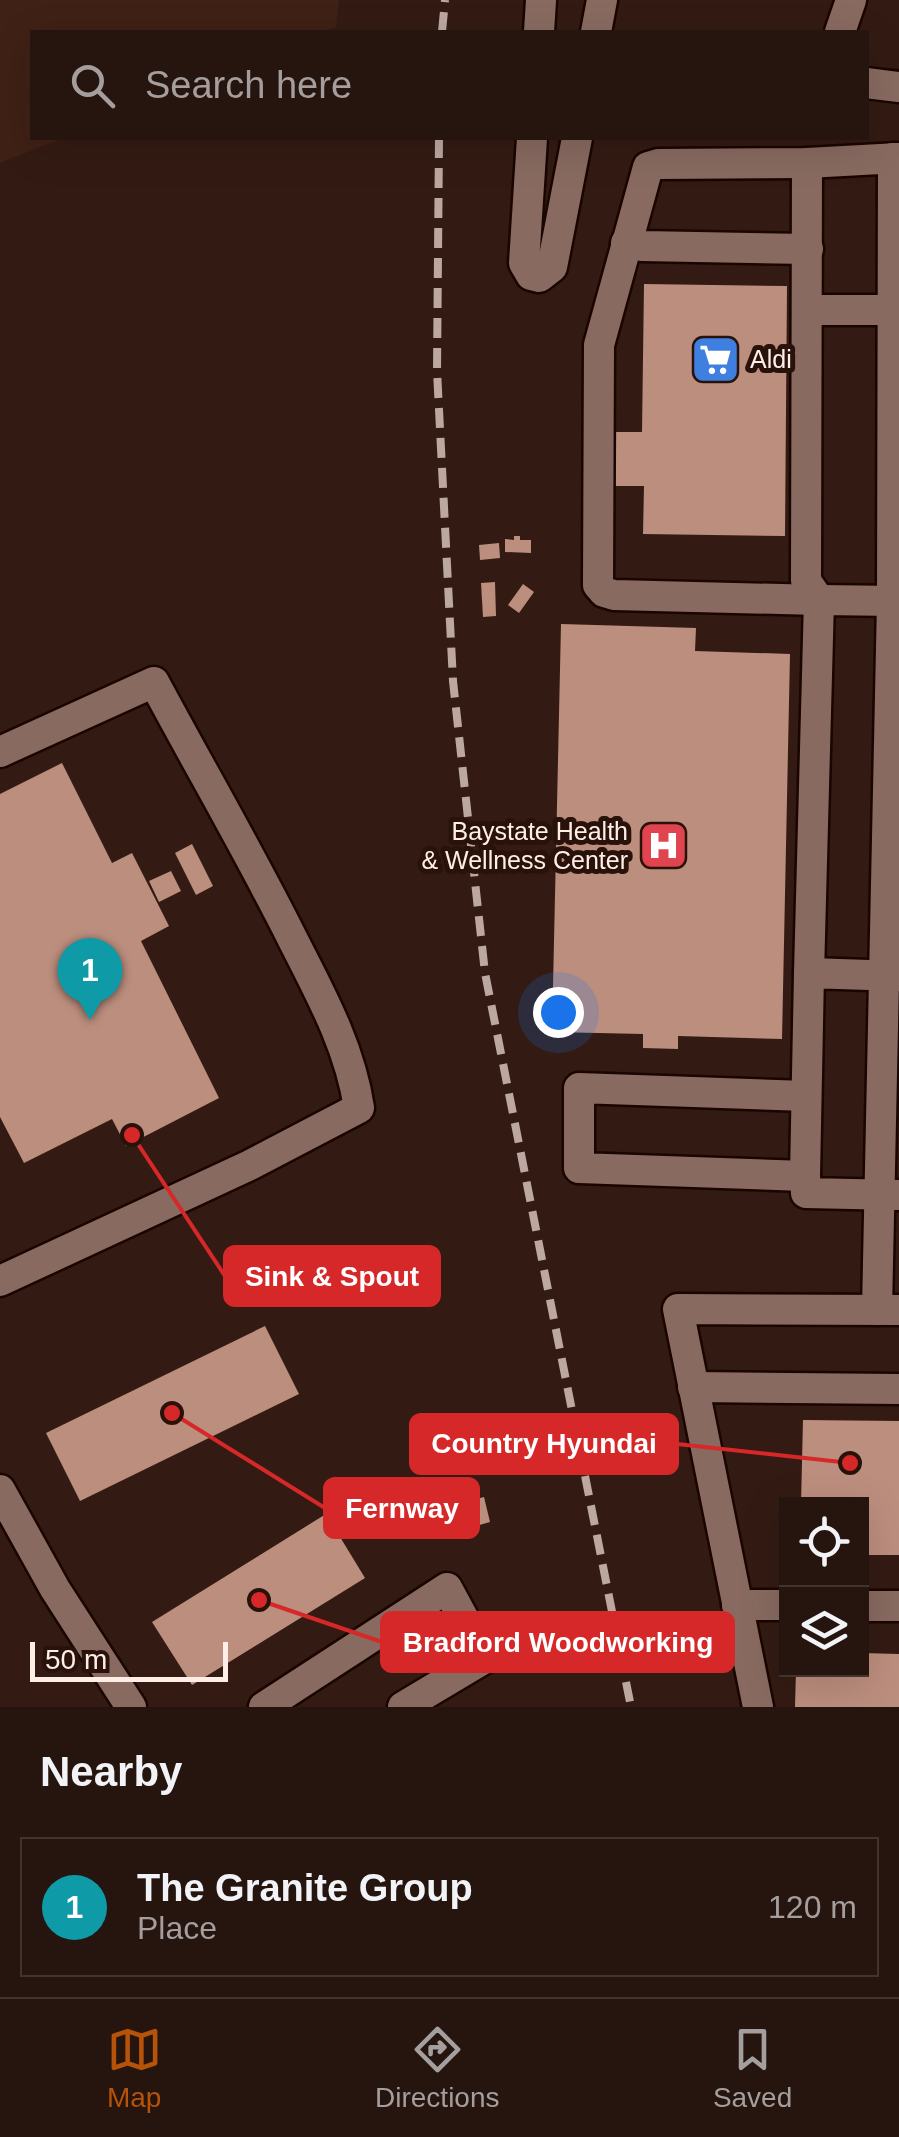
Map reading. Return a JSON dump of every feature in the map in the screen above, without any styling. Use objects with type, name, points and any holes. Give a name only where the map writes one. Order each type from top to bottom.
[{"type":"street","points":[[539,30],[541,0]]},
{"type":"street","points":[[596,30],[602,0]]},
{"type":"street","points":[[841,30],[851,0]]},
{"type":"street","points":[[869,83],[899,87]]},
{"type":"street","points":[[532,140],[524,263],[531,275],[539,278],[552,267],[576,140]]},
{"type":"street","points":[[758,1707],[678,1309],[888,1310],[896,601],[896,158],[658,164],[648,168],[599,345],[595,576],[598,586],[614,595],[896,601]]},
{"type":"street","points":[[807,163],[806,581],[819,600],[806,1193],[890,1195]]},
{"type":"street","points":[[626,243],[808,249]]},
{"type":"street","points":[[808,310],[895,310]]},
{"type":"street","points":[[0,752],[154,682],[331,1016],[354,1078],[359,1108],[250,1164],[0,1281]]},
{"type":"street","points":[[809,973],[890,976]]},
{"type":"street","points":[[805,1176],[580,1168],[579,1088],[806,1096]]},
{"type":"street","points":[[693,1387],[899,1389]]},
{"type":"street","points":[[0,1490],[55,1589],[130,1707]]},
{"type":"street","points":[[264,1707],[447,1588],[484,1658],[403,1707]]},
{"type":"street","points":[[737,1605],[779,1606]]},
{"type":"street","points":[[869,1606],[899,1606]]},
{"type":"shaded area","points":[[0,0],[339,0],[336,27],[328,30],[30,30],[30,140],[58,140],[0,163]]},
{"type":"building","name":"Aldi","points":[[644,284],[787,286],[785,536],[643,534],[644,486],[613,486],[613,432],[642,432]]},
{"type":"building","points":[[514,536],[531,540],[531,553],[505,552],[505,539],[514,540]]},
{"type":"building","points":[[499,543],[500,558],[480,560],[479,545]]},
{"type":"building","points":[[495,582],[496,616],[483,617],[481,583]]},
{"type":"building","points":[[523,584],[534,592],[519,613],[508,605]]},
{"type":"building","points":[[561,624],[696,628],[695,651],[790,654],[782,1039],[678,1036],[678,1049],[643,1048],[643,1034],[552,1032]]},
{"type":"building","points":[[62,763],[112,863],[132,853],[169,926],[141,941],[219,1098],[126,1146],[112,1119],[24,1163],[0,1117],[0,794]]},
{"type":"building","points":[[192,844],[213,886],[196,895],[175,853]]},
{"type":"building","points":[[171,871],[181,891],[159,902],[149,881]]},
{"type":"building","points":[[265,1326],[299,1394],[80,1501],[46,1433]]},
{"type":"building","points":[[803,1420],[899,1421],[899,1555],[869,1555],[869,1497],[801,1497]]},
{"type":"building","points":[[484,1497],[490,1522],[476,1526],[469,1501]]},
{"type":"building","points":[[326,1514],[365,1578],[192,1685],[152,1622]]},
{"type":"building","points":[[869,1653],[899,1654],[899,1707],[795,1707],[796,1677],[869,1677]]},
{"type":"railway","points":[[442,30],[445,0]]},
{"type":"railway","points":[[439,140],[437,371],[453,681],[485,973],[631,1707]]},
{"type":"place","name":"Aldi","points":[[715,359]]},
{"type":"place","name":"Baystate Health & Wellness Center","points":[[663,845]]},
{"type":"place","name":"The Granite Group","points":[[90,1020]]},
{"type":"place","name":"Sink & Spout","points":[[132,1135]]},
{"type":"place","name":"Fernway","points":[[172,1413]]},
{"type":"place","name":"Country Hyundai","points":[[850,1463]]},
{"type":"place","name":"Bradford Woodworking","points":[[259,1600]]}]
